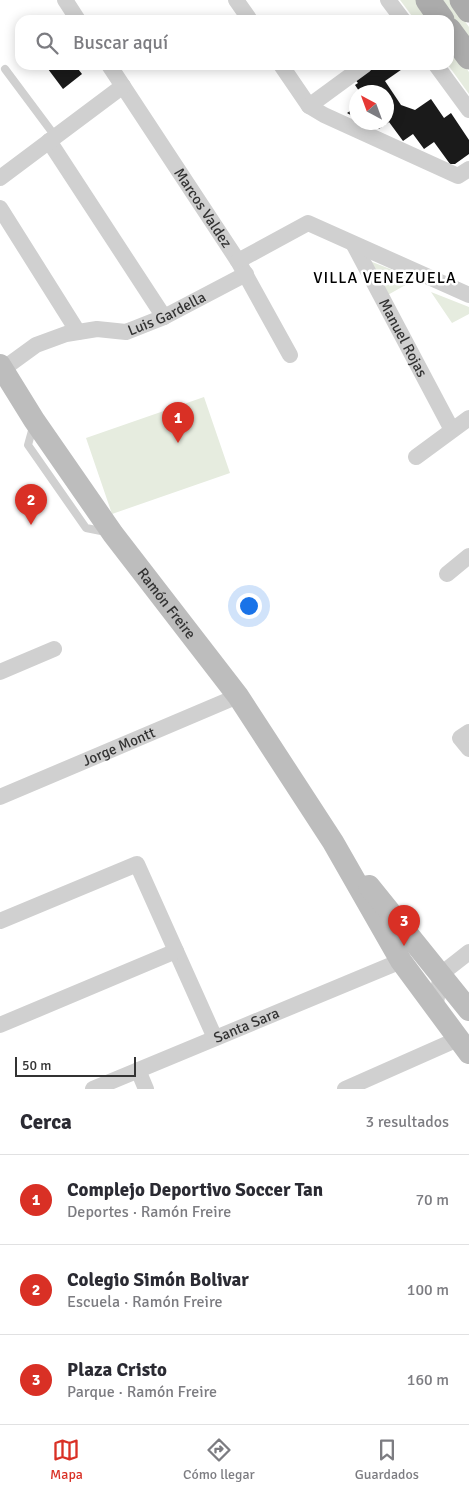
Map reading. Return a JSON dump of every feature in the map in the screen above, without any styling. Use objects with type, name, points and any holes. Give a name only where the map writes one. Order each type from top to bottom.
[{"type":"main road","points":[[428,0],[438,15]]},
{"type":"main road","points":[[462,0],[469,10]]},
{"type":"main road","points":[[454,37],[469,57]]},
{"type":"main road","name":"Ramón Freire","points":[[1,368],[34,420],[113,534],[238,696],[333,842],[401,961],[464,1046]]},
{"type":"main road","name":"Ramón Freire","points":[[333,842],[469,1010]]},
{"type":"street","points":[[65,0],[75,15]]},
{"type":"street","points":[[236,0],[246,15]]},
{"type":"street","points":[[388,0],[399,15]]},
{"type":"street","name":"Marcos Valdez","points":[[112,70],[242,268],[290,355]]},
{"type":"street","points":[[284,70],[309,106],[324,115],[458,176],[469,169]]},
{"type":"street","points":[[309,106],[358,70]]},
{"type":"street","points":[[440,70],[469,110]]},
{"type":"street","points":[[0,178],[123,86]]},
{"type":"street","points":[[52,139],[164,317]]},
{"type":"street","points":[[0,208],[78,332]]},
{"type":"street","name":"Luis Gardella","points":[[1,368],[36,345],[66,334],[97,329],[126,332],[164,317],[242,268],[308,223],[354,245]]},
{"type":"street","points":[[354,245],[469,295]]},
{"type":"street","name":"Manuel Rojas","points":[[354,245],[452,430]]},
{"type":"street","points":[[416,457],[469,418]]},
{"type":"street","points":[[447,574],[469,556]]},
{"type":"street","points":[[0,672],[54,649]]},
{"type":"street","name":"Jorge Montt","points":[[0,797],[238,696]]},
{"type":"street","points":[[0,921],[137,864],[215,1038]]},
{"type":"street","points":[[0,1025],[176,951]]},
{"type":"street","points":[[436,1008],[441,974],[469,952]]},
{"type":"street","name":"Santa Sara","points":[[93,1089],[401,961]]},
{"type":"street","points":[[345,1089],[464,1046]]},
{"type":"street","points":[[138,1070],[146,1089]]},
{"type":"lane","points":[[5,69],[52,139]]},
{"type":"shaded area","points":[[400,0],[417,0],[428,15],[411,15]]},
{"type":"shaded area","points":[[437,0],[450,0],[469,27],[469,45],[454,24],[454,15],[448,15]]},
{"type":"shaded area","points":[[454,51],[469,72],[469,94],[452,70],[454,70]]},
{"type":"shaded area","points":[[367,260],[416,279],[386,296]]},
{"type":"shaded area","points":[[431,292],[469,307],[469,314],[452,323]]},
{"type":"shaded area","points":[[204,397],[230,473],[112,514],[86,438]]},
{"type":"building","points":[[49,70],[79,70],[82,74],[63,89]]},
{"type":"building","points":[[363,70],[401,70],[385,81],[388,85],[355,85],[358,83],[353,77]]},
{"type":"building","points":[[394,94],[401,105],[415,110],[431,99],[444,118],[451,113],[469,140],[469,154],[455,164],[450,164],[434,142],[424,149],[413,134],[403,141],[394,129]]},
{"type":"place","name":"Complejo Deportivo Soccer Tan","points":[[178,443]]},
{"type":"place","name":"Colegio Simón Bolivar","points":[[31,525]]},
{"type":"place","name":"Plaza Cristo","points":[[404,946]]},
{"type":"district","name":"VILLA VENEZUELA","points":[[385,278]]}]
